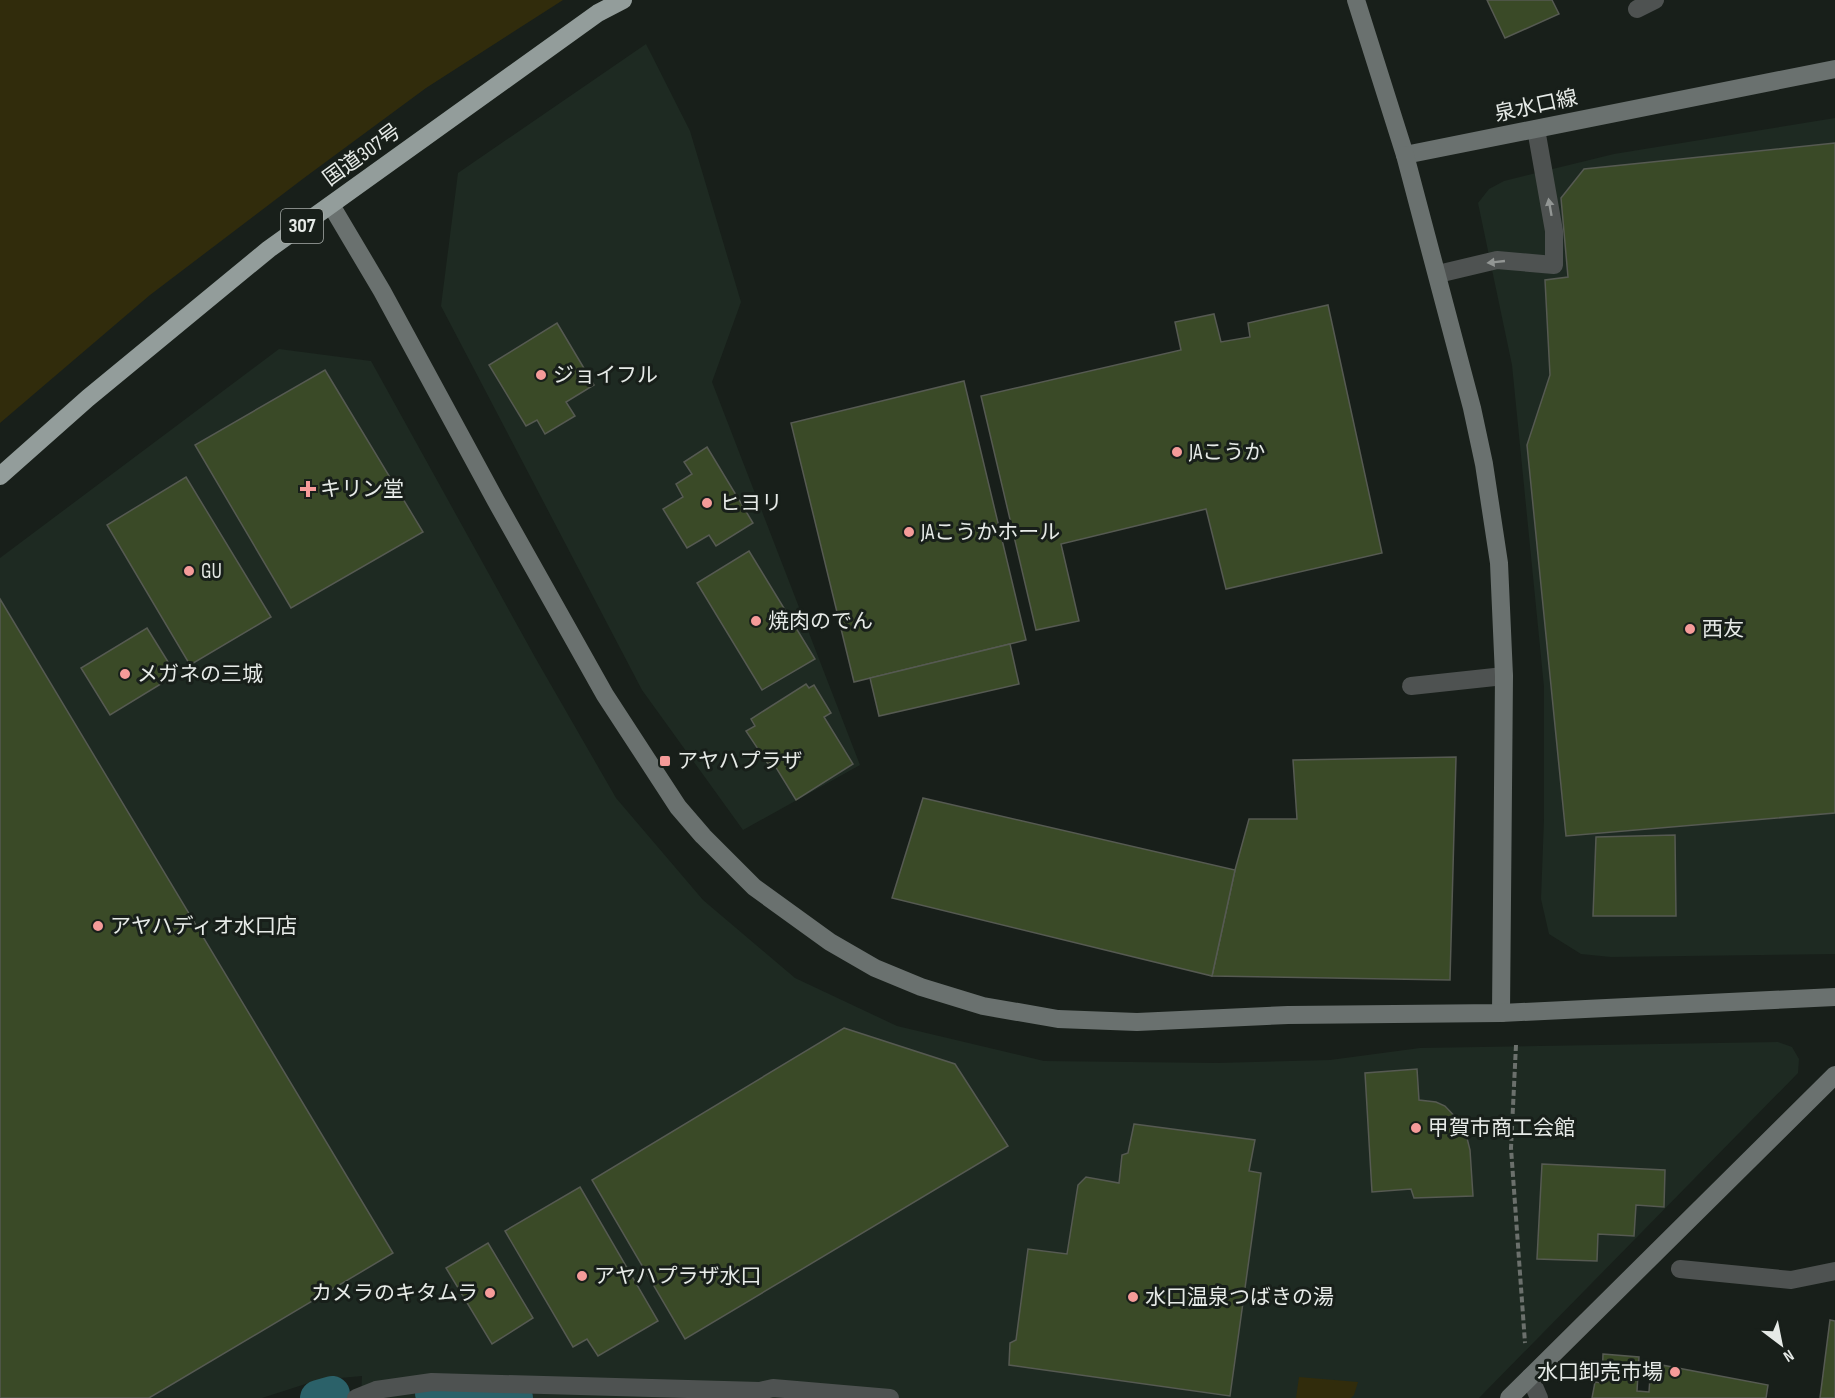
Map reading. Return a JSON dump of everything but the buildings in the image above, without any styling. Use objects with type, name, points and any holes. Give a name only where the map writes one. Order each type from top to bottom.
[{"type":"highway","name":"国道307号","points":[[0,476],[88,398],[269,249],[598,14],[623,0]]},
{"type":"street","points":[[1356,0],[1405,155],[1438,274],[1484,464],[1499,563],[1504,676],[1501,1013]]},
{"type":"street","points":[[1637,9],[1654,0]]},
{"type":"street","name":"泉水口線","points":[[1405,155],[1835,69]]},
{"type":"street","points":[[1438,274],[1497,260],[1554,265],[1554,231],[1536,129]]},
{"type":"street","points":[[331,205],[382,291],[605,695],[678,807],[709,843],[754,887],[830,942],[875,968],[921,987],[983,1006],[1058,1019],[1137,1022],[1288,1015],[1501,1013],[1835,996]]},
{"type":"street","points":[[1412,686],[1504,676]]},
{"type":"street","points":[[1509,1398],[1835,1075]]},
{"type":"street","points":[[1680,1269],[1791,1280],[1835,1271]]},
{"type":"street","points":[[1530,1377],[1539,1398]]},
{"type":"street","points":[[356,1398],[376,1390],[432,1382],[760,1391],[774,1388],[890,1398]]},
{"type":"path","points":[[1516,1045],[1511,1148],[1526,1353]]},
{"type":"shaded area","points":[[0,0],[563,0],[426,88],[304,178],[150,295],[0,423]]},
{"type":"shaded area","points":[[646,44],[690,131],[741,302],[712,382],[860,765],[743,830],[642,690],[441,306],[458,173]]},
{"type":"shaded area","name":"西友","points":[[1835,118],[1835,954],[1611,957],[1581,954],[1549,934],[1541,899],[1544,819],[1544,687],[1512,365],[1478,203],[1489,189],[1504,181],[1614,154]]},
{"type":"shaded area","name":"アヤハプラザ水口","points":[[279,349],[371,361],[536,659],[616,798],[703,900],[795,978],[897,1026],[1044,1061],[1217,1063],[1330,1060],[1420,1048],[1778,1042],[1792,1047],[1799,1059],[1798,1073],[1479,1398],[361,1398],[362,1376],[318,1380],[262,1398],[0,1398],[0,558]]},
{"type":"shaded area","points":[[1299,1377],[1358,1382],[1351,1398],[1296,1398]]},
{"type":"waterway","points":[[433,1393],[515,1398]]},
{"type":"waterway","points":[[318,1398],[332,1394]]},
{"type":"place","name":"ジョイフル","points":[[541,375]]},
{"type":"place","name":"JAこうか","points":[[1177,452]]},
{"type":"place","name":"キリン堂","points":[[308,489]]},
{"type":"place","name":"ヒヨリ","points":[[707,503]]},
{"type":"place","name":"JAこうかホール","points":[[909,532]]},
{"type":"place","name":"GU","points":[[189,571]]},
{"type":"place","name":"焼肉のでん","points":[[756,621]]},
{"type":"place","name":"西友","points":[[1690,629]]},
{"type":"place","name":"メガネの三城","points":[[125,674]]},
{"type":"place","name":"アヤハプラザ","points":[[665,761]]},
{"type":"place","name":"アヤハディオ水口店","points":[[98,926]]},
{"type":"place","name":"甲賀市商工会館","points":[[1416,1128]]},
{"type":"place","name":"アヤハプラザ水口","points":[[582,1276]]},
{"type":"place","name":"カメラのキタムラ","points":[[490,1293]]},
{"type":"place","name":"水口温泉つばきの湯","points":[[1133,1297]]},
{"type":"place","name":"水口卸売市場","points":[[1675,1372]]}]
